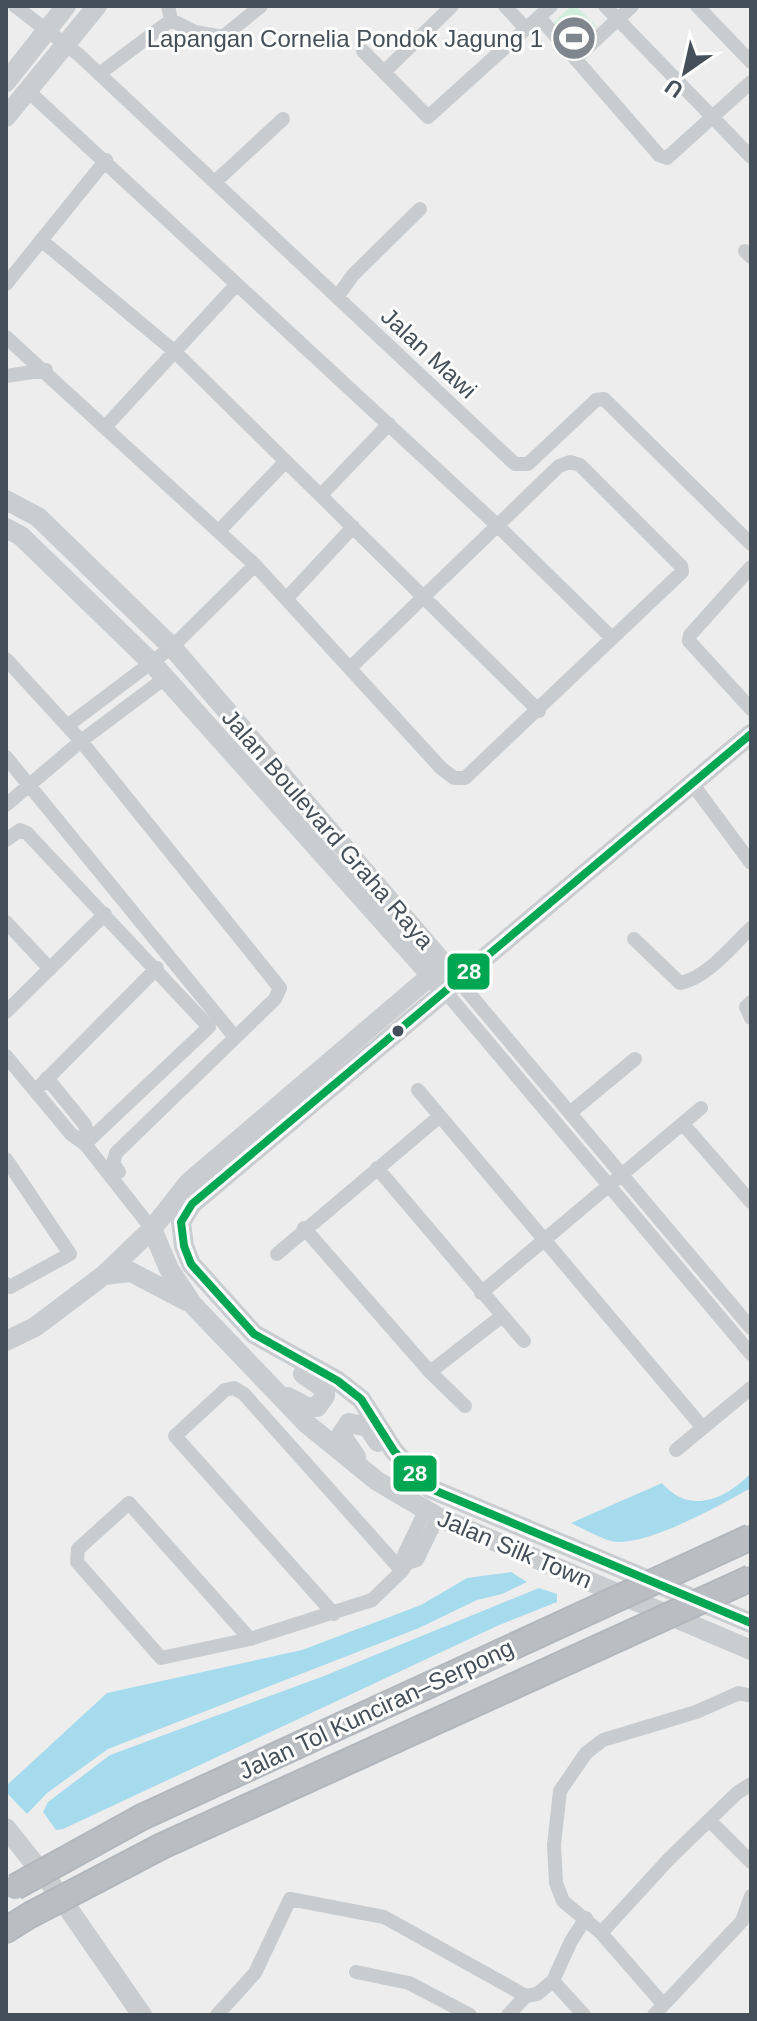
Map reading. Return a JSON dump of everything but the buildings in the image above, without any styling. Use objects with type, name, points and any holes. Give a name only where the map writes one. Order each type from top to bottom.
[{"type":"highway","name":"Jalan Tol Kunciran–Serpong","points":[[10,1890],[142,1817],[751,1537]]},
{"type":"highway","name":"Jalan Tol Kunciran–Serpong","points":[[6,1930],[162,1846],[751,1578]]},
{"type":"main road","points":[[6,82],[66,6]]},
{"type":"main road","points":[[6,117],[27,90],[71,49],[97,6]]},
{"type":"main road","name":"Jalan Boulevard Graha Raya","points":[[6,500],[38,517],[172,647],[450,975]]},
{"type":"main road","name":"Jalan Boulevard Graha Raya","points":[[6,528],[21,536],[158,670],[450,975]]},
{"type":"main road","points":[[6,1341],[35,1327],[104,1275],[152,1229],[189,1182],[751,734]]},
{"type":"main road","name":"Jalan Silk Town","points":[[450,975],[192,1204],[181,1222],[184,1246],[191,1264],[254,1334],[288,1356],[338,1381],[361,1399],[406,1466],[429,1488],[751,1623]]},
{"type":"main road","name":"Jalan Silk Town","points":[[152,1229],[169,1269],[193,1305],[329,1444],[377,1481],[431,1514],[751,1650]]},
{"type":"main road","points":[[104,1275],[131,1272],[193,1305]]},
{"type":"main road","points":[[272,1389],[307,1407],[317,1407],[325,1396],[321,1384],[306,1377],[288,1356]]},
{"type":"main road","points":[[377,1481],[341,1435],[349,1423],[368,1427],[384,1452],[406,1466]]},
{"type":"main road","points":[[6,1828],[142,2015]]},
{"type":"street","name":"Jalan Mawi","points":[[15,6],[99,74],[515,464],[528,464],[596,400],[604,399],[751,544]]},
{"type":"street","points":[[99,74],[169,13],[195,32],[223,37],[261,6]]},
{"type":"street","points":[[384,72],[452,6]]},
{"type":"street","points":[[505,6],[526,29]]},
{"type":"street","points":[[363,51],[428,117],[551,6]]},
{"type":"street","points":[[605,6],[751,157]]},
{"type":"street","points":[[576,58],[632,6]]},
{"type":"street","points":[[697,6],[751,62]]},
{"type":"street","points":[[539,17],[659,155],[667,158],[714,119],[751,82]]},
{"type":"street","points":[[27,90],[498,526],[612,638]]},
{"type":"street","points":[[215,182],[283,119]]},
{"type":"street","points":[[6,284],[106,160]]},
{"type":"street","points":[[337,297],[353,275],[420,209]]},
{"type":"street","points":[[41,240],[174,351],[426,595],[539,711]]},
{"type":"street","points":[[106,426],[236,285]]},
{"type":"street","points":[[6,337],[46,370],[255,565],[441,768],[459,780],[465,778],[539,711],[682,572],[681,566],[580,465],[570,462],[559,466],[350,668]]},
{"type":"street","points":[[6,376],[46,370]]},
{"type":"street","points":[[321,495],[389,424]]},
{"type":"street","points":[[219,531],[286,461]]},
{"type":"street","points":[[287,598],[353,527]]},
{"type":"street","points":[[6,805],[158,670],[172,647],[255,565]]},
{"type":"street","points":[[751,567],[690,635],[689,641],[751,709]]},
{"type":"street","points":[[6,659],[81,741],[279,983],[280,992],[275,999],[116,1153],[113,1163],[119,1172]]},
{"type":"street","points":[[67,726],[158,670]]},
{"type":"street","points":[[6,757],[234,1036]]},
{"type":"street","points":[[691,782],[751,863]]},
{"type":"street","points":[[6,840],[20,830],[27,833],[157,968],[209,1027],[87,1142]]},
{"type":"street","points":[[6,1012],[105,914]]},
{"type":"street","points":[[6,922],[50,969]]},
{"type":"street","points":[[634,939],[680,983],[690,981],[715,963],[751,928]]},
{"type":"street","points":[[35,1091],[157,968]]},
{"type":"street","name":"Jalan Boulevard Graha Raya","points":[[450,975],[571,1112],[621,1176],[751,1328]]},
{"type":"street","name":"Jalan Boulevard Graha Raya","points":[[450,975],[606,1186],[751,1354]]},
{"type":"street","points":[[751,1002],[746,1007],[751,1018]]},
{"type":"street","points":[[6,1056],[59,1120],[87,1142],[152,1229]]},
{"type":"street","points":[[571,1112],[635,1059]]},
{"type":"street","points":[[47,1078],[85,1125],[87,1142]]},
{"type":"street","points":[[418,1090],[546,1238],[703,1428]]},
{"type":"street","points":[[59,1120],[71,1108]]},
{"type":"street","points":[[481,1293],[701,1108]]},
{"type":"street","points":[[277,1254],[440,1116]]},
{"type":"street","points":[[683,1124],[751,1202]]},
{"type":"street","points":[[6,1159],[70,1254],[10,1287],[6,1284]]},
{"type":"street","points":[[377,1168],[524,1341]]},
{"type":"street","points":[[304,1228],[430,1372],[465,1406]]},
{"type":"street","points":[[430,1372],[502,1316]]},
{"type":"street","points":[[334,1614],[175,1436],[225,1390],[234,1388],[244,1394],[404,1567]]},
{"type":"street","points":[[676,1450],[751,1388]]},
{"type":"street","points":[[250,1639],[129,1503],[78,1549],[77,1562],[161,1658],[250,1639],[372,1600],[404,1567],[417,1560],[431,1514]]},
{"type":"street","points":[[751,1696],[739,1693],[696,1712],[603,1740],[586,1753],[560,1791],[554,1845],[556,1883],[563,1901],[601,1933],[658,2009],[742,1921],[751,1896]]},
{"type":"street","points":[[601,1933],[737,1793],[751,1784]]},
{"type":"street","points":[[710,1821],[751,1862]]},
{"type":"street","points":[[217,2015],[255,1973],[290,1899],[384,1917],[526,1996]]},
{"type":"street","points":[[508,2015],[526,1996],[537,1994],[553,1981],[571,1941],[586,1918]]},
{"type":"street","points":[[356,1972],[409,1983],[470,2015]]},
{"type":"street","points":[[553,1981],[568,2009],[584,2015]]},
{"type":"green space","name":"Lapangan Cornelia Pondok Jagung 1","points":[[571,6],[576,6],[597,27],[573,49],[551,25]]},
{"type":"water","points":[[751,1473],[751,1488],[682,1524],[642,1538],[611,1541],[571,1523],[662,1483],[684,1499],[707,1500],[730,1490]]},
{"type":"water","points":[[511,1572],[527,1582],[502,1594],[477,1600],[419,1628],[108,1749],[47,1793],[27,1814],[6,1792],[6,1786],[107,1693],[302,1650],[421,1605],[467,1578]]},
{"type":"water","points":[[539,1588],[557,1594],[557,1602],[497,1626],[63,1829],[56,1830],[43,1812],[48,1802],[110,1755],[324,1676]]},
{"type":"transit line","name":"28","points":[[751,734],[192,1204],[181,1222],[184,1246],[191,1264],[254,1334],[338,1381],[361,1399],[394,1451],[429,1488],[751,1623]]},
{"type":"place","name":"Lapangan Cornelia Pondok Jagung 1","points":[[574,38]]}]
